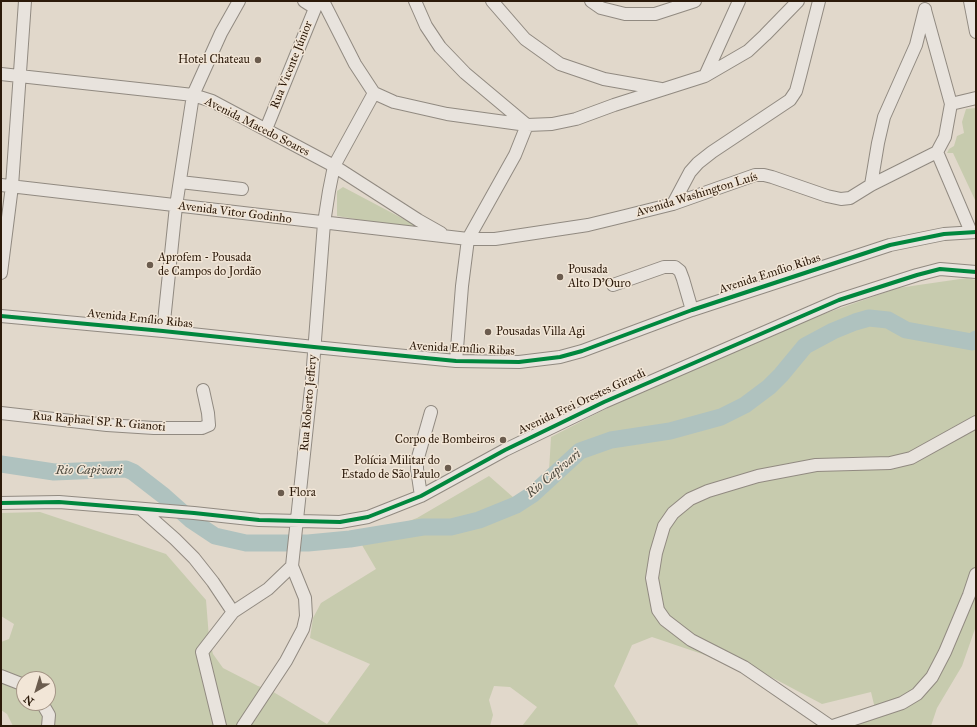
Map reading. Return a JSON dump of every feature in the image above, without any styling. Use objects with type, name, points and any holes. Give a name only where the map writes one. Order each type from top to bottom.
[{"type":"street","points":[[1,273],[6,186],[20,76],[25,1]]},
{"type":"street","points":[[163,331],[176,206],[194,95],[221,33],[239,1]]},
{"type":"street","points":[[304,1],[319,3],[374,93],[394,102],[447,114],[527,125],[552,124],[576,119],[705,76],[748,51],[798,1]]},
{"type":"street","points":[[415,1],[426,26],[440,47],[465,73],[527,125]]},
{"type":"street","points":[[492,1],[525,39],[560,64],[604,78],[662,90]]},
{"type":"street","points":[[591,1],[602,8],[625,14],[655,14],[695,1]]},
{"type":"street","points":[[705,76],[739,1]]},
{"type":"street","points":[[673,204],[690,172],[698,163],[790,100],[796,91],[819,1]]},
{"type":"street","points":[[970,1],[976,32]]},
{"type":"street","name":"Rua Vicente Júnior","points":[[266,129],[319,3]]},
{"type":"street","points":[[925,5],[951,104],[945,137],[937,152],[974,232]]},
{"type":"street","points":[[871,185],[884,117],[916,44],[925,5]]},
{"type":"street","name":"Avenida Macedo Soares","points":[[1,74],[194,95],[212,101],[334,166],[418,220],[445,235]]},
{"type":"street","name":"Rua Roberto Jeffery","points":[[293,563],[312,379],[324,223],[334,166],[374,93]]},
{"type":"street","points":[[951,104],[976,98]]},
{"type":"street","points":[[456,361],[462,286],[468,239],[515,155],[527,125]]},
{"type":"street","name":"Avenida Washington Luís","points":[[468,239],[495,239],[588,225],[673,204],[755,175],[772,176],[827,196],[841,199],[850,198],[871,185],[937,152]]},
{"type":"street","points":[[180,182],[242,189]]},
{"type":"street","name":"Avenida Vitor Godinho","points":[[6,186],[324,223],[445,235],[468,239]]},
{"type":"street","points":[[413,232],[418,225],[418,220]]},
{"type":"street","name":"Avenida Emílio Ribas","points":[[1,316],[456,361],[519,362],[560,357],[582,351],[692,310],[890,246],[944,234],[974,232]]},
{"type":"street","points":[[614,285],[664,267],[675,267],[680,271],[692,310]]},
{"type":"street","name":"Avenida Frei Orestes Girardi","points":[[2,503],[59,502],[194,513],[297,525],[340,522],[368,517],[421,496],[505,450],[610,399],[839,300],[940,269],[976,272]]},
{"type":"street","name":"Rua Raphael SP. R. Gianoti","points":[[1,413],[107,426],[202,428],[209,425],[203,390]]},
{"type":"street","points":[[421,496],[417,461],[431,412]]},
{"type":"street","points":[[976,422],[911,458],[890,463],[816,465],[758,476],[690,498],[673,513],[664,526],[656,553],[652,578],[658,610],[665,620],[691,640],[750,671],[832,726],[902,703],[917,694],[932,677],[945,652],[970,595],[976,574]]},
{"type":"street","points":[[141,509],[194,558],[213,582],[233,612]]},
{"type":"street","points":[[220,726],[202,652],[233,612],[268,589],[293,563],[305,598],[306,616],[303,629],[286,661],[243,726]]},
{"type":"street","points":[[1,676],[16,682]]},
{"type":"street","points":[[47,711],[49,715],[48,726]]},
{"type":"green space","points":[[976,108],[976,202],[953,153],[947,153],[949,149],[954,146],[957,136],[964,133],[962,122],[966,109]]},
{"type":"green space","points":[[343,187],[413,224],[415,227],[411,228],[337,216],[337,191]]},
{"type":"green space","points":[[967,278],[976,280],[976,626],[962,666],[937,708],[931,726],[856,726],[877,717],[871,692],[822,704],[773,678],[652,637],[632,645],[614,686],[639,726],[522,726],[537,707],[510,687],[494,686],[489,700],[493,715],[490,726],[13,726],[7,714],[1,710],[1,642],[9,639],[14,624],[1,616],[1,513],[40,512],[166,554],[206,600],[209,638],[213,654],[223,668],[258,686],[270,690],[327,724],[370,664],[310,638],[313,618],[321,603],[376,569],[359,540],[417,518],[489,476],[514,498],[527,492],[540,482],[549,471],[551,437],[720,350],[898,288]]},
{"type":"waterway","name":"Rio Capivari","points":[[1,464],[54,472],[126,469],[133,472],[164,496],[191,520],[215,536],[246,543],[308,543],[350,539],[423,527],[451,527],[479,520],[516,505],[533,494],[580,451],[611,440],[670,431],[721,417],[745,405],[769,387],[805,346],[833,331],[855,322],[869,318],[888,320],[906,330],[972,342],[976,339]]},
{"type":"cycle path","points":[[1,316],[456,361],[519,362],[560,357],[582,351],[692,310],[890,245],[944,234],[976,232]]},
{"type":"cycle path","points":[[1,503],[59,502],[259,520],[340,522],[368,517],[421,496],[505,450],[604,402],[839,300],[940,269],[976,272]]},
{"type":"place","name":"Hotel Chateau","points":[[258,60]]},
{"type":"place","name":"Aprofem - Pousada de Campos do Jordão","points":[[150,265]]},
{"type":"place","name":"Pousada Alto D'Ouro","points":[[560,277]]},
{"type":"place","name":"Pousadas Villa Agi","points":[[488,332]]},
{"type":"place","name":"Corpo de Bombeiros","points":[[503,440]]},
{"type":"place","name":"Polícia Militar do Estado de São Paulo","points":[[448,468]]},
{"type":"place","name":"Flora","points":[[281,493]]}]
